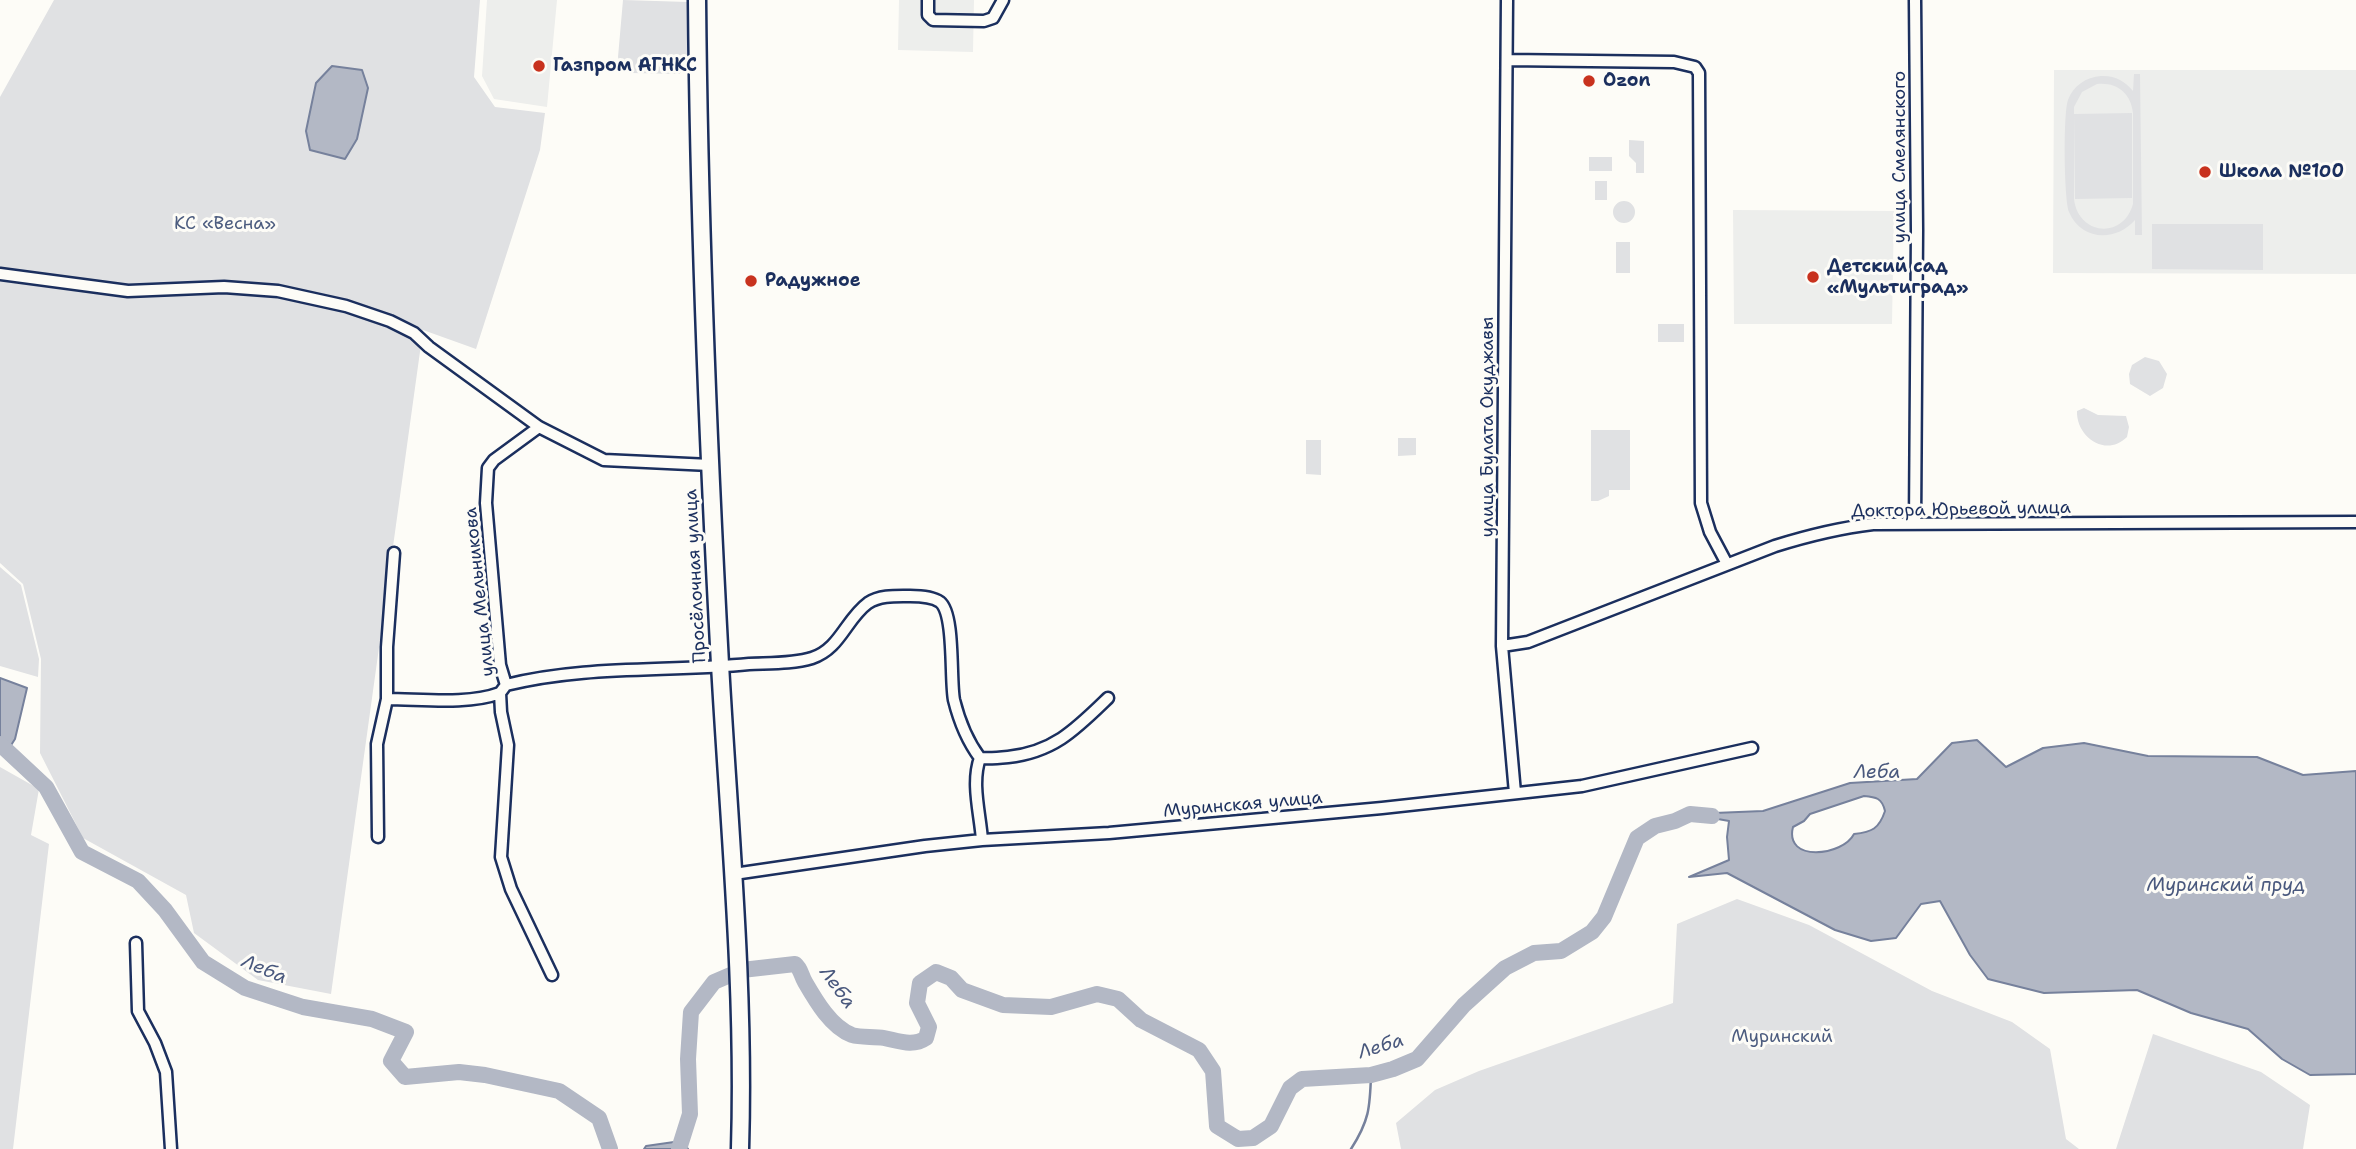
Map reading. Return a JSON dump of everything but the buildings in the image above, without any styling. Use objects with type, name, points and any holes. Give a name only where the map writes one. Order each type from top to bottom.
[{"type":"main road","name":"Просёлочная улица","points":[[697,0],[702,269],[720,667],[734,874],[742,1089],[740,1149]]},
{"type":"street","points":[[928,0],[928,15],[933,20],[984,21],[993,18],[1003,0]]},
{"type":"street","name":"улица Булата Окуджавы","points":[[1507,0],[1502,646],[1514,793]]},
{"type":"street","name":"улица Смелянского","points":[[1915,0],[1915,524]]},
{"type":"street","points":[[1507,60],[1674,62],[1695,67],[1699,73],[1701,503],[1710,532],[1727,564]]},
{"type":"street","points":[[0,274],[128,291],[224,287],[278,291],[346,306],[414,332],[429,347],[539,427],[604,460],[710,465]]},
{"type":"street","name":"улица Мельникова","points":[[539,427],[494,460],[488,468],[486,503],[503,689],[500,712],[508,745],[501,857],[511,889],[552,975]]},
{"type":"street","name":"Доктора Юрьевой улица","points":[[1502,646],[1528,642],[1800,538],[1873,524],[2356,522]]},
{"type":"street","points":[[378,837],[377,744],[387,699],[387,647],[394,553]]},
{"type":"street","points":[[387,699],[490,696],[503,689],[577,674],[720,667],[814,657],[831,648],[869,602],[890,596],[918,596],[937,600],[945,607],[954,698],[967,734],[980,758],[1039,752],[1070,733],[1108,698]]},
{"type":"street","name":"Муринская улица","points":[[734,874],[982,840],[1109,833],[1382,808],[1582,786],[1752,748]]},
{"type":"street","points":[[980,758],[977,794],[982,840]]},
{"type":"street","points":[[136,943],[138,1011],[155,1043],[166,1072],[171,1149]]},
{"type":"shaded area","points":[[487,0],[557,0],[547,107],[494,99],[482,76]]},
{"type":"shaded area","points":[[899,0],[974,0],[973,52],[898,50]]},
{"type":"shaded area","name":"Школа №100","points":[[2054,70],[2356,70],[2356,274],[2053,273]]},
{"type":"shaded area","name":"Детский сад «Мультиград»","points":[[1733,210],[1894,211],[1892,324],[1734,324]]},
{"type":"green space","name":"КС «Весна»","points":[[54,0],[480,0],[474,77],[495,107],[545,113],[540,150],[476,349],[423,330],[331,994],[258,980],[194,933],[186,895],[83,838],[40,753],[41,659],[23,584],[0,563],[0,97]]},
{"type":"green space","points":[[623,0],[688,2],[692,8],[692,64],[679,74],[631,73],[620,65],[618,57]]},
{"type":"green space","points":[[2134,74],[2140,74],[2142,235],[2135,235],[2135,220],[2109,235],[2090,233],[2075,222],[2067,204],[2065,138],[2068,100],[2085,80],[2095,77],[2115,78],[2133,91]],"holes":[[[2097,84],[2122,90],[2132,106],[2133,204],[2128,216],[2120,223],[2101,229],[2084,220],[2077,211],[2074,199],[2074,107],[2082,92]]]},
{"type":"green space","points":[[2132,113],[2132,198],[2075,199],[2074,114]]},
{"type":"green space","points":[[1629,140],[1644,141],[1644,173],[1636,173],[1636,163],[1629,156]]},
{"type":"green space","points":[[1589,157],[1612,157],[1612,171],[1589,171]]},
{"type":"green space","points":[[1595,181],[1607,181],[1607,200],[1595,200]]},
{"type":"green space","points":[[1624,201],[1632,204],[1635,212],[1632,220],[1624,223],[1616,220],[1613,212],[1616,204]]},
{"type":"green space","points":[[2152,224],[2263,224],[2263,270],[2152,269]]},
{"type":"green space","points":[[1616,242],[1630,242],[1630,273],[1616,273]]},
{"type":"green space","points":[[1658,324],[1684,324],[1684,342],[1658,342]]},
{"type":"green space","points":[[2145,357],[2159,361],[2167,374],[2163,388],[2150,396],[2130,384],[2132,365]]},
{"type":"green space","points":[[2084,408],[2098,415],[2126,416],[2129,427],[2127,437],[2110,445],[2094,442],[2081,429],[2078,420],[2077,411]]},
{"type":"green space","points":[[1591,430],[1630,430],[1630,490],[1609,490],[1609,496],[1591,501]]},
{"type":"green space","points":[[1398,438],[1416,438],[1416,455],[1398,456]]},
{"type":"green space","points":[[1306,440],[1321,440],[1321,475],[1306,474]]},
{"type":"green space","points":[[0,567],[21,585],[39,659],[38,677],[0,666]]},
{"type":"green space","points":[[0,767],[39,789],[31,835],[49,844],[13,1149],[0,1149]]},
{"type":"green space","name":"Муринский","points":[[1737,899],[1809,925],[1932,991],[2012,1022],[2050,1049],[2066,1139],[2079,1149],[1401,1149],[1396,1123],[1435,1090],[1479,1071],[1673,1003],[1677,924]]},
{"type":"green space","points":[[2153,1034],[2261,1072],[2310,1105],[2303,1149],[2116,1149]]},
{"type":"water","points":[[332,66],[362,70],[368,88],[357,139],[345,159],[310,150],[306,131],[316,83]]},
{"type":"water","points":[[0,678],[27,688],[15,739],[8,750],[0,749]]},
{"type":"water","name":"Муринский пруд","points":[[1977,740],[2006,767],[2043,748],[2084,743],[2148,756],[2257,757],[2303,775],[2356,771],[2356,1074],[2310,1075],[2282,1059],[2248,1029],[2191,1013],[2137,990],[2044,993],[1988,979],[1970,955],[1940,901],[1921,904],[1896,938],[1871,941],[1835,930],[1727,873],[1689,877],[1729,860],[1729,821],[1690,814],[1763,811],[1850,783],[1917,779],[1952,743]],"holes":[[[1864,796],[1875,798],[1884,807],[1880,822],[1874,828],[1854,834],[1839,847],[1827,851],[1805,851],[1797,846],[1793,839],[1793,827],[1810,814]]]},
{"type":"water","points":[[681,1141],[688,1149],[644,1149],[646,1146]]},
{"type":"waterway","name":"Леба","points":[[0,744],[46,787],[82,852],[138,881],[165,910],[203,962],[245,988],[303,1007],[372,1019],[406,1032],[391,1061],[405,1077],[459,1072],[559,1091],[599,1118],[610,1149]]},
{"type":"waterway","name":"Леба","points":[[679,1149],[690,1114],[688,1059],[691,1012],[714,982],[742,970],[795,964],[825,1013],[844,1031],[856,1036],[906,1042],[926,1038],[929,1027],[917,1003],[920,983],[936,972],[951,978],[962,990],[1003,1005],[1051,1007],[1097,994],[1118,999],[1141,1020],[1199,1050],[1213,1071],[1217,1126],[1238,1139],[1253,1138],[1271,1126],[1290,1088],[1302,1079],[1371,1075],[1417,1059],[1464,1005],[1505,968],[1534,953],[1561,951],[1592,932],[1604,917],[1637,838],[1655,826],[1690,814],[1712,816]]},
{"type":"waterway","points":[[1351,1149],[1362,1130],[1367,1114],[1371,1075]]},
{"type":"place","name":"Газпром АГНКС","points":[[539,66]]},
{"type":"place","name":"Ozon","points":[[1589,81]]},
{"type":"place","name":"Школа №100","points":[[2205,172]]},
{"type":"place","name":"Детский сад «Мультиград»","points":[[1813,277]]},
{"type":"place","name":"Радужное","points":[[751,281]]}]
